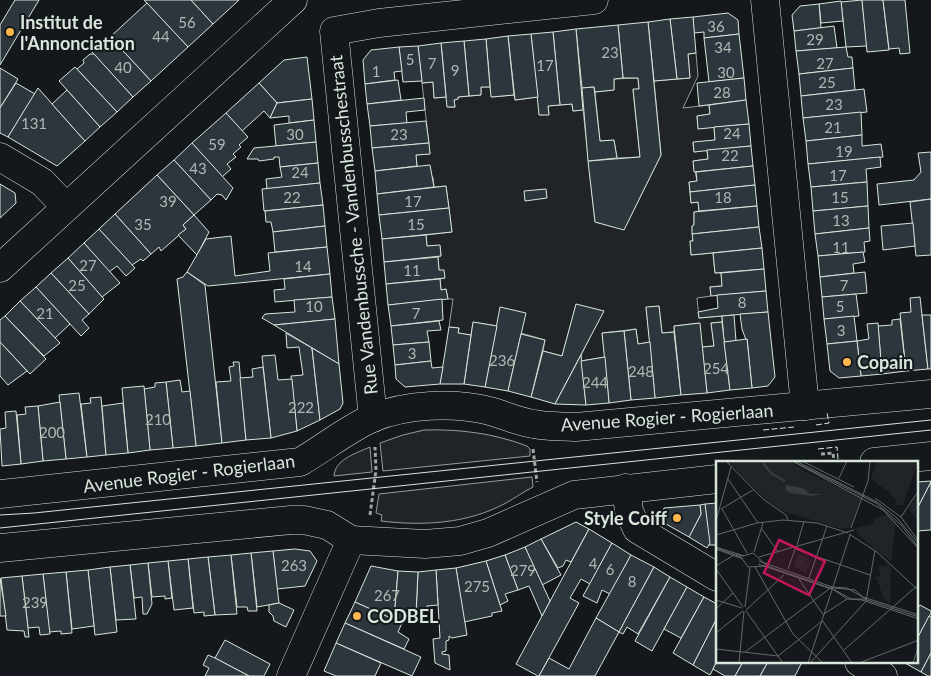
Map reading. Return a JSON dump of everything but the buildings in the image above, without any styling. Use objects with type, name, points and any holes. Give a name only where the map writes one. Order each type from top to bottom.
[{"type":"street","points":[[0,268],[293,0]]},
{"type":"street","name":"Rue Vandenbussche - Vandenbusschestraat","points":[[373,418],[334,31],[369,24],[594,0]]},
{"type":"street","points":[[765,0],[805,406]]},
{"type":"street","points":[[0,158],[42,182],[66,207]]},
{"type":"street","name":"Avenue Rogier - Rogierlaan","points":[[0,494],[300,462],[337,437],[373,418],[403,409],[438,406],[469,407],[533,424],[576,427],[931,394]]},
{"type":"street","points":[[884,461],[931,456]]},
{"type":"street","points":[[0,548],[291,520],[304,520],[328,525],[351,540],[425,544],[460,541],[488,533],[574,495],[716,479]]},
{"type":"street","points":[[626,488],[629,511],[637,529],[716,576]]},
{"type":"street","points":[[291,676],[351,540]]},
{"type":"street","points":[[862,664],[883,676]]},
{"type":"path","points":[[351,540],[364,531],[370,518],[376,470],[373,418]]},
{"type":"path","points":[[533,424],[529,436],[532,442],[538,491]]},
{"type":"path","points":[[822,454],[833,453],[834,461]]},
{"type":"shaded area","points":[[696,53],[698,76],[683,108],[709,105],[710,114],[697,116],[698,128],[714,127],[715,140],[693,143],[694,152],[707,150],[708,159],[693,161],[697,181],[689,182],[691,203],[698,202],[699,211],[694,212],[694,225],[692,226],[693,241],[690,241],[691,255],[713,253],[715,273],[721,273],[722,286],[710,287],[711,296],[697,298],[699,318],[722,316],[722,322],[711,323],[714,346],[702,347],[699,323],[674,326],[674,332],[662,333],[659,306],[646,308],[650,342],[638,344],[636,329],[602,333],[605,357],[581,361],[581,355],[603,311],[576,305],[562,356],[543,351],[545,340],[497,326],[473,322],[471,335],[458,333],[459,328],[449,327],[453,299],[448,299],[446,289],[441,290],[440,279],[445,278],[439,270],[438,257],[441,256],[440,246],[427,246],[426,235],[452,232],[446,186],[434,187],[433,177],[417,166],[416,155],[430,154],[422,83],[433,82],[434,98],[446,97],[448,107],[455,107],[454,100],[458,99],[458,97],[481,95],[481,87],[490,87],[492,97],[514,95],[515,100],[538,97],[540,115],[549,114],[548,106],[572,104],[573,111],[583,110],[595,222],[624,229],[661,155],[654,81],[690,78],[688,54]]},
{"type":"shaded area","points":[[638,78],[639,89],[633,90],[640,157],[617,158],[614,140],[600,141],[595,92],[614,90],[614,79]]},
{"type":"shaded area","points":[[424,430],[463,431],[489,435],[527,446],[530,449],[530,456],[383,471],[380,443]]},
{"type":"shaded area","points":[[370,447],[372,472],[334,476],[335,470],[342,461]]},
{"type":"shaded area","points":[[532,477],[533,487],[509,501],[491,510],[460,519],[445,522],[397,523],[381,521],[382,515],[376,513],[379,494]]},
{"type":"tram line","points":[[0,515],[931,420]]},
{"type":"tram line","points":[[0,528],[931,430]]},
{"type":"fence","points":[[816,425],[829,423],[827,413]]},
{"type":"fence","points":[[763,430],[794,427]]},
{"type":"fence","points":[[818,449],[837,447],[838,459]]},
{"type":"place","name":"Institut de l'Annonciation","points":[[10,32]]},
{"type":"place","name":"Copain","points":[[847,362]]},
{"type":"place","name":"Style Coiff","points":[[677,518]]},
{"type":"place","name":"CODBEL","points":[[357,616]]}]
